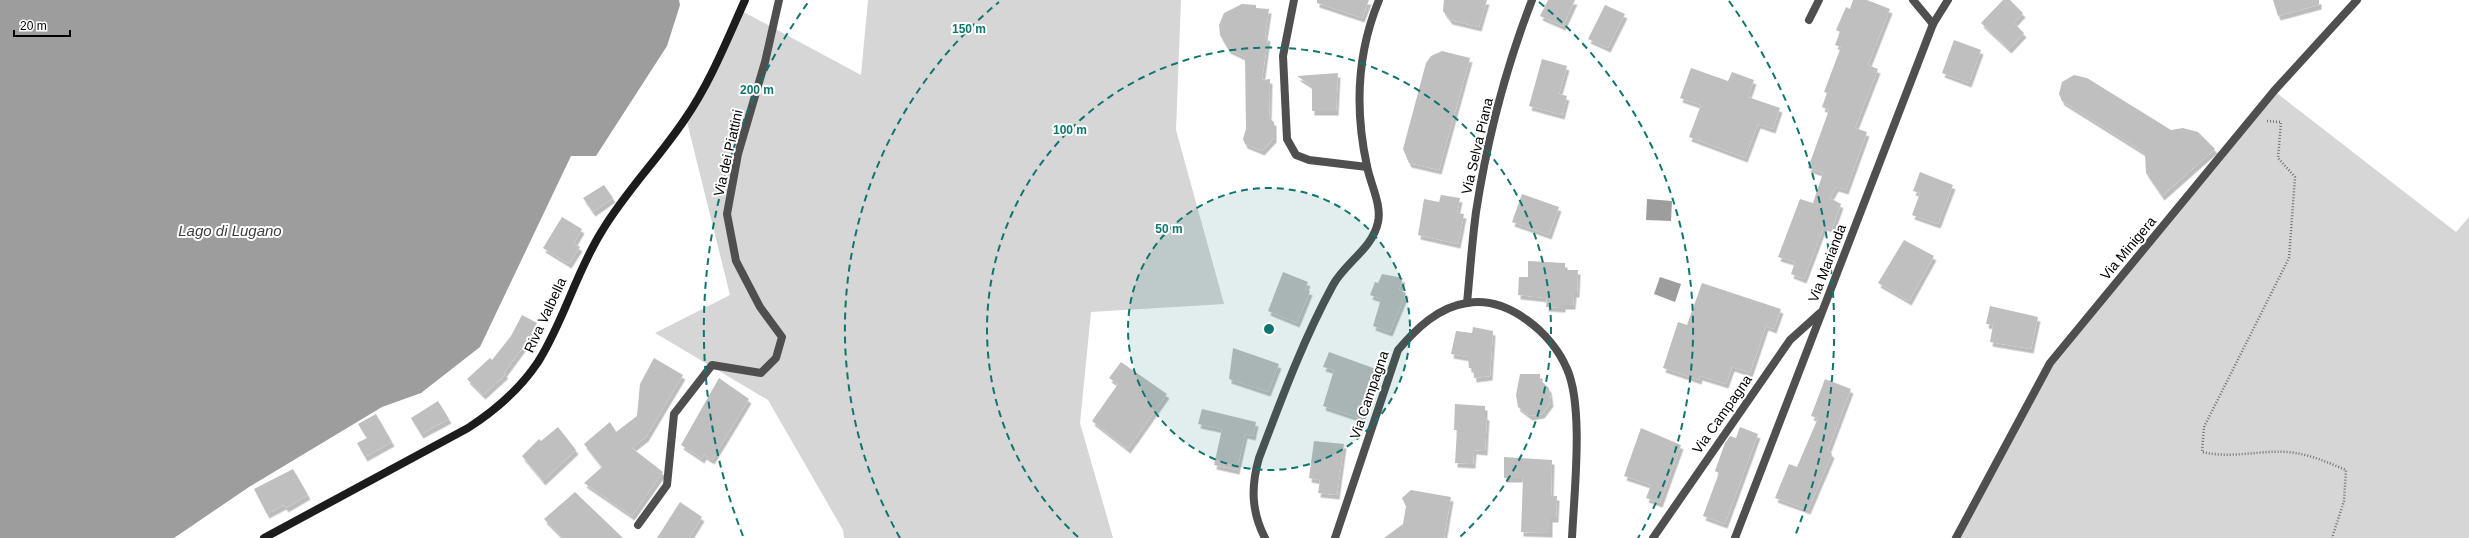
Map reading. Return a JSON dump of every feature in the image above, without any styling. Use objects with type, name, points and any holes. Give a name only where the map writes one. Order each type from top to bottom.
[{"type":"main road","name":"Riva Valbella","points":[[264,538],[468,428],[488,415],[524,380],[549,340],[578,274],[602,230],[686,118],[716,63],[745,0]]},
{"type":"street","name":"Via dei Piattini","points":[[638,525],[667,485],[674,414],[712,365],[761,373],[776,358],[782,337],[760,307],[736,261],[727,214],[738,154],[765,62],[779,0]]},
{"type":"street","points":[[1294,0],[1283,56],[1287,139],[1296,155],[1309,160],[1367,167]]},
{"type":"street","points":[[1265,538],[1255,511],[1252,494],[1254,476],[1272,424],[1308,336],[1334,284],[1376,232],[1379,220],[1373,186],[1367,167],[1358,107],[1361,60],[1379,0]]},
{"type":"street","name":"Via Selva Piana","points":[[1467,303],[1476,213],[1485,160],[1518,36],[1532,0]]},
{"type":"street","points":[[1810,20],[1819,0]]},
{"type":"street","points":[[1913,0],[1933,24]]},
{"type":"street","name":"Via Marianda","points":[[1735,538],[1933,24],[1948,0]]},
{"type":"street","name":"Via Minigera","points":[[1956,538],[2050,364],[2267,100],[2357,0]]},
{"type":"street","name":"Via Campagna","points":[[1335,538],[1398,350],[1418,327],[1441,313],[1467,303],[1495,305],[1524,316],[1548,338],[1567,369],[1576,413],[1572,538]]},
{"type":"street","name":"Via Campagna","points":[[1653,538],[1790,340],[1822,312]]},
{"type":"path","points":[[2267,100],[2267,122],[2281,122],[2278,158],[2295,177],[2289,258],[2204,427],[2202,452],[2221,456],[2287,452],[2319,458],[2346,470],[2344,501],[2332,538]]},
{"type":"shaded area","points":[[868,0],[1181,0],[1176,130],[1224,304],[1091,312],[1080,423],[1113,538],[844,538],[843,530],[768,400],[655,333],[730,295],[686,118],[740,10],[861,75]]},
{"type":"shaded area","points":[[2274,91],[2456,232],[2469,217],[2469,538],[1956,538],[2050,363]]},
{"type":"water","name":"Lago di Lugano","points":[[0,0],[679,0],[680,5],[667,46],[596,156],[571,156],[480,347],[421,393],[382,407],[249,487],[174,538],[0,538]]},
{"type":"water","points":[[1647,199],[1672,201],[1671,221],[1646,220]]},
{"type":"water","points":[[1660,277],[1681,284],[1675,302],[1654,294]]},
{"type":"building","points":[[1317,0],[1369,0],[1362,18],[1317,3]]},
{"type":"building","points":[[1444,0],[1487,0],[1479,27],[1450,20],[1443,11]]},
{"type":"building","points":[[1548,0],[1575,0],[1563,26],[1540,16]]},
{"type":"building","points":[[1853,0],[1867,0],[1890,9],[1868,65],[1878,69],[1855,128],[1867,132],[1846,190],[1836,187],[1830,198],[1841,204],[1832,229],[1824,226],[1804,279],[1791,274],[1795,262],[1778,257],[1800,199],[1813,203],[1823,173],[1808,168],[1829,110],[1822,107],[1827,93],[1824,92],[1841,47],[1835,45],[1840,32],[1836,30],[1846,7],[1850,9]]},
{"type":"building","points":[[2003,0],[2010,0],[2023,13],[2014,23],[2024,33],[2009,49],[1981,23]]},
{"type":"building","points":[[2273,0],[2319,0],[2319,5],[2278,16]]},
{"type":"building","points":[[1242,4],[1256,5],[1256,8],[1269,9],[1265,36],[1268,37],[1262,80],[1270,79],[1269,118],[1274,122],[1274,138],[1262,151],[1245,144],[1243,139],[1246,129],[1245,57],[1228,49],[1220,35],[1219,25],[1224,13]]},
{"type":"building","points":[[1605,5],[1625,14],[1608,48],[1588,39]]},
{"type":"building","points":[[1954,40],[1981,50],[1969,83],[1942,73]]},
{"type":"building","points":[[1442,51],[1470,58],[1439,170],[1409,163],[1403,149],[1426,63],[1431,56]]},
{"type":"building","points":[[1542,59],[1567,66],[1559,94],[1567,96],[1562,115],[1529,106]]},
{"type":"building","points":[[1691,68],[1728,81],[1732,72],[1754,80],[1748,97],[1780,108],[1773,129],[1758,124],[1745,158],[1689,137],[1701,105],[1680,98]]},
{"type":"building","points":[[1338,73],[1336,111],[1312,111],[1312,86],[1297,76]]},
{"type":"building","points":[[2074,75],[2087,78],[2171,130],[2183,128],[2198,132],[2215,149],[2162,196],[2146,173],[2145,153],[2062,101],[2059,94],[2062,82]]},
{"type":"building","points":[[1920,172],[1953,185],[1938,224],[1912,215],[1920,193],[1913,191]]},
{"type":"building","points":[[604,185],[613,198],[593,212],[583,198]]},
{"type":"building","points":[[1522,194],[1559,207],[1549,235],[1512,222]]},
{"type":"building","points":[[1441,195],[1460,198],[1457,213],[1464,214],[1458,244],[1418,235],[1424,199],[1439,202]]},
{"type":"building","points":[[562,217],[582,229],[574,243],[580,247],[569,264],[543,248]]},
{"type":"building","points":[[1904,240],[1934,256],[1909,301],[1878,283]]},
{"type":"building","points":[[1528,261],[1565,263],[1565,270],[1578,270],[1577,293],[1574,293],[1573,305],[1563,305],[1563,308],[1546,307],[1547,298],[1518,295],[1519,277],[1528,277]]},
{"type":"building","points":[[1283,272],[1308,282],[1305,289],[1310,291],[1297,323],[1268,311]]},
{"type":"building","points":[[1382,274],[1403,278],[1399,290],[1406,293],[1390,332],[1373,326],[1381,299],[1370,295],[1375,282],[1378,283]]},
{"type":"building","points":[[1702,283],[1781,309],[1774,329],[1766,326],[1750,373],[1732,367],[1726,384],[1700,376],[1699,380],[1663,368],[1678,322],[1687,325]]},
{"type":"building","points":[[1990,306],[2038,317],[2031,349],[1990,342],[1993,325],[1986,324]]},
{"type":"building","points":[[522,315],[537,323],[526,343],[504,373],[506,374],[483,395],[467,379],[490,358],[492,360],[511,336]]},
{"type":"building","points":[[1473,327],[1493,331],[1490,376],[1474,378],[1473,368],[1469,368],[1468,357],[1451,354],[1456,331],[1472,333]]},
{"type":"building","points":[[1233,348],[1279,364],[1268,392],[1229,379]]},
{"type":"building","points":[[1329,352],[1376,369],[1362,419],[1323,406],[1334,370],[1323,367]]},
{"type":"building","points":[[654,358],[683,375],[646,437],[632,448],[663,472],[632,516],[584,483],[602,467],[584,444],[610,422],[616,432],[637,416],[640,384]]},
{"type":"building","points":[[1121,362],[1167,394],[1128,449],[1092,421],[1118,384],[1109,378]]},
{"type":"building","points":[[1520,374],[1540,374],[1540,380],[1549,388],[1551,402],[1542,414],[1530,416],[1518,407],[1516,395]]},
{"type":"building","points":[[719,378],[749,399],[712,460],[704,455],[702,459],[681,445]]},
{"type":"building","points":[[1825,379],[1851,389],[1828,450],[1832,454],[1808,510],[1775,498],[1789,464],[1797,467],[1818,418],[1811,416]]},
{"type":"building","points":[[438,401],[449,419],[421,434],[411,418]]},
{"type":"building","points":[[1455,404],[1485,406],[1485,416],[1487,416],[1485,451],[1474,450],[1473,464],[1455,463],[1457,430],[1454,430]]},
{"type":"building","points":[[1202,409],[1256,422],[1253,436],[1245,434],[1237,470],[1214,465],[1222,429],[1198,424]]},
{"type":"building","points":[[376,414],[392,442],[365,457],[357,443],[367,438],[358,424]]},
{"type":"building","points":[[558,427],[576,450],[543,481],[522,456],[539,439],[541,441]]},
{"type":"building","points":[[1740,427],[1758,434],[1725,524],[1703,516],[1719,473],[1715,471],[1725,443],[1730,436],[1736,438]]},
{"type":"building","points":[[1641,428],[1681,445],[1660,503],[1646,498],[1651,485],[1624,476]]},
{"type":"building","points":[[1314,441],[1344,444],[1337,495],[1318,493],[1320,480],[1309,478]]},
{"type":"building","points":[[1504,457],[1552,460],[1551,496],[1557,496],[1556,518],[1550,518],[1550,533],[1521,532],[1523,478],[1504,478]]},
{"type":"building","points":[[293,469],[308,495],[286,508],[284,505],[267,514],[254,489]]},
{"type":"building","points":[[1411,490],[1451,497],[1444,538],[1384,538],[1403,524],[1406,506],[1402,498]]},
{"type":"building","points":[[575,492],[623,538],[563,538],[544,519]]},
{"type":"building","points":[[680,502],[702,517],[689,538],[657,538]]}]
